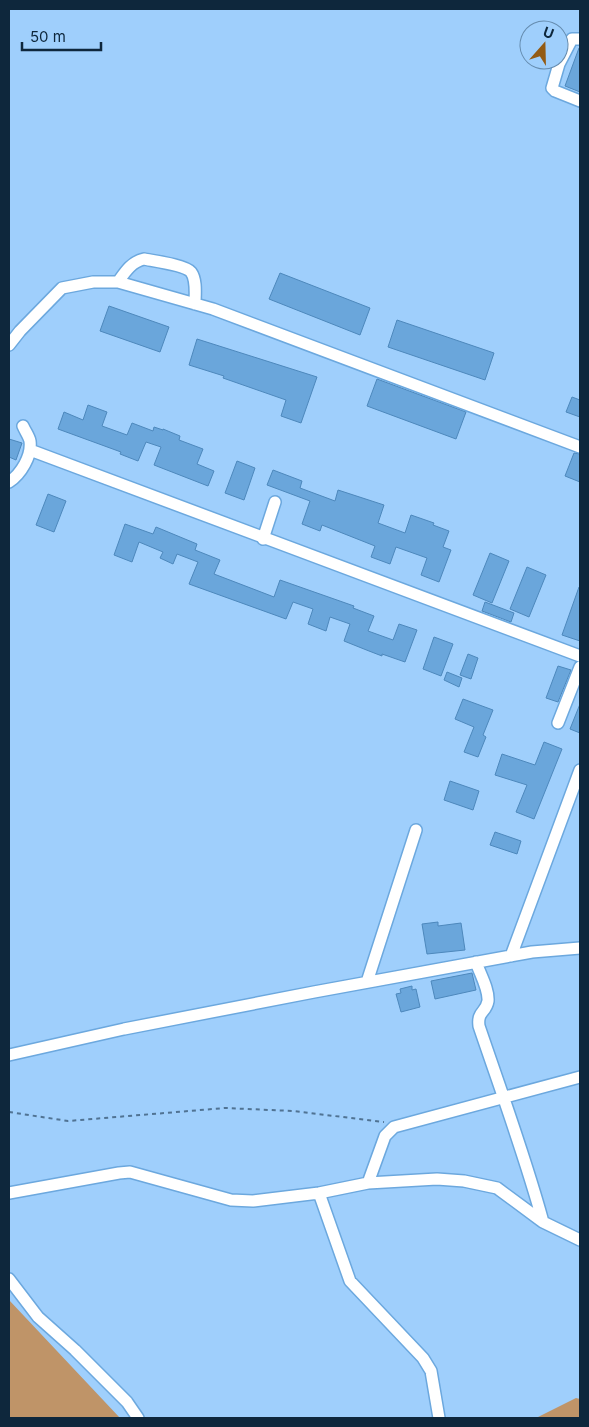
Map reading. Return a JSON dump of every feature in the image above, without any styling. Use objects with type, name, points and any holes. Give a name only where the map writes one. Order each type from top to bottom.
[{"type":"street","points":[[580,39],[572,39],[559,64],[552,88],[580,101]]},
{"type":"street","points":[[118,282],[130,266],[139,260],[144,259],[185,268],[193,277],[195,304]]},
{"type":"street","points":[[9,345],[62,288],[93,282],[118,282],[213,309],[580,446]]},
{"type":"street","points":[[9,482],[24,467],[30,450],[30,440],[23,426]]},
{"type":"street","points":[[30,450],[263,539],[580,656]]},
{"type":"street","points":[[263,539],[275,502]]},
{"type":"street","points":[[558,723],[580,667]]},
{"type":"street","points":[[511,956],[580,770]]},
{"type":"street","points":[[367,982],[416,830]]},
{"type":"street","points":[[9,1054],[124,1029],[367,982],[532,952],[580,948]]},
{"type":"street","points":[[476,962],[488,995],[488,1003],[478,1018],[479,1026],[502,1098],[527,1163],[544,1222]]},
{"type":"street","points":[[368,1183],[385,1136],[394,1127],[580,1077]]},
{"type":"street","points":[[9,1193],[130,1172],[231,1200],[253,1202],[320,1193],[368,1183],[437,1179],[464,1181],[493,1186],[544,1222],[580,1240]]},
{"type":"street","points":[[320,1193],[350,1281],[423,1358],[431,1371],[439,1418]]},
{"type":"street","points":[[9,1279],[38,1317],[127,1402],[138,1418]]},
{"type":"path","points":[[9,1112],[68,1121],[122,1115],[225,1108],[293,1111],[377,1120],[402,1125]]},
{"type":"shaded area","points":[[9,1300],[120,1418],[9,1418]]},
{"type":"shaded area","points":[[576,1398],[580,1399],[580,1418],[536,1418]]},
{"type":"building","points":[[580,48],[580,92],[565,86]]},
{"type":"building","points":[[280,273],[370,308],[360,335],[269,299]]},
{"type":"building","points":[[109,306],[169,327],[160,352],[100,331]]},
{"type":"building","points":[[397,320],[494,353],[485,380],[388,347]]},
{"type":"building","points":[[197,339],[317,377],[301,423],[281,416],[286,400],[223,378],[224,376],[189,365]]},
{"type":"building","points":[[377,379],[466,412],[456,439],[367,406]]},
{"type":"building","points":[[572,397],[580,400],[580,417],[566,412]]},
{"type":"building","points":[[88,405],[107,412],[102,426],[127,435],[132,423],[153,431],[154,427],[163,429],[180,436],[179,440],[203,449],[197,464],[214,471],[208,486],[154,465],[161,447],[146,442],[138,461],[120,454],[121,452],[58,429],[64,412],[83,420]]},
{"type":"building","points":[[9,439],[22,443],[16,460],[9,457]]},
{"type":"building","points":[[574,453],[580,454],[580,482],[565,476]]},
{"type":"building","points":[[237,461],[255,468],[244,500],[225,493]]},
{"type":"building","points":[[273,470],[302,481],[300,488],[335,501],[338,490],[384,505],[378,523],[405,533],[411,515],[434,523],[433,525],[449,531],[443,547],[451,550],[439,582],[421,575],[427,558],[396,547],[390,564],[371,557],[375,546],[322,525],[320,531],[302,524],[310,501],[267,485]]},
{"type":"building","points":[[48,494],[66,501],[54,532],[36,525]]},
{"type":"building","points":[[125,524],[153,534],[156,527],[197,544],[195,550],[220,560],[214,574],[274,597],[280,580],[354,606],[353,608],[374,616],[368,631],[393,640],[399,624],[417,630],[405,662],[382,654],[382,656],[344,641],[350,624],[330,617],[326,631],[308,624],[313,609],[293,602],[286,619],[189,584],[198,562],[177,554],[173,564],[160,558],[163,552],[139,542],[132,562],[114,555]]},
{"type":"building","points":[[490,553],[509,561],[492,603],[473,595]]},
{"type":"building","points":[[527,567],[546,575],[529,617],[510,609]]},
{"type":"building","points":[[580,587],[580,641],[562,635]]},
{"type":"building","points":[[485,602],[514,613],[511,622],[482,611]]},
{"type":"building","points":[[434,637],[453,644],[441,676],[423,669]]},
{"type":"building","points":[[468,654],[478,658],[471,679],[460,675]]},
{"type":"building","points":[[558,666],[571,670],[558,702],[546,698]]},
{"type":"building","points":[[447,672],[462,678],[459,687],[444,680]]},
{"type":"building","points":[[463,699],[493,710],[483,735],[486,737],[478,757],[464,752],[474,727],[455,719]]},
{"type":"building","points":[[580,704],[580,733],[570,729]]},
{"type":"building","points":[[544,742],[562,749],[534,819],[516,812],[527,785],[495,775],[502,754],[535,765]]},
{"type":"building","points":[[450,781],[479,791],[473,810],[444,800]]},
{"type":"building","points":[[495,832],[521,841],[517,854],[490,845]]},
{"type":"building","points":[[438,922],[438,926],[461,923],[465,950],[427,954],[422,924]]},
{"type":"building","points":[[472,973],[476,990],[435,999],[431,981]]},
{"type":"building","points":[[412,986],[412,990],[416,989],[420,1007],[401,1012],[396,994],[401,993],[400,989]]}]
